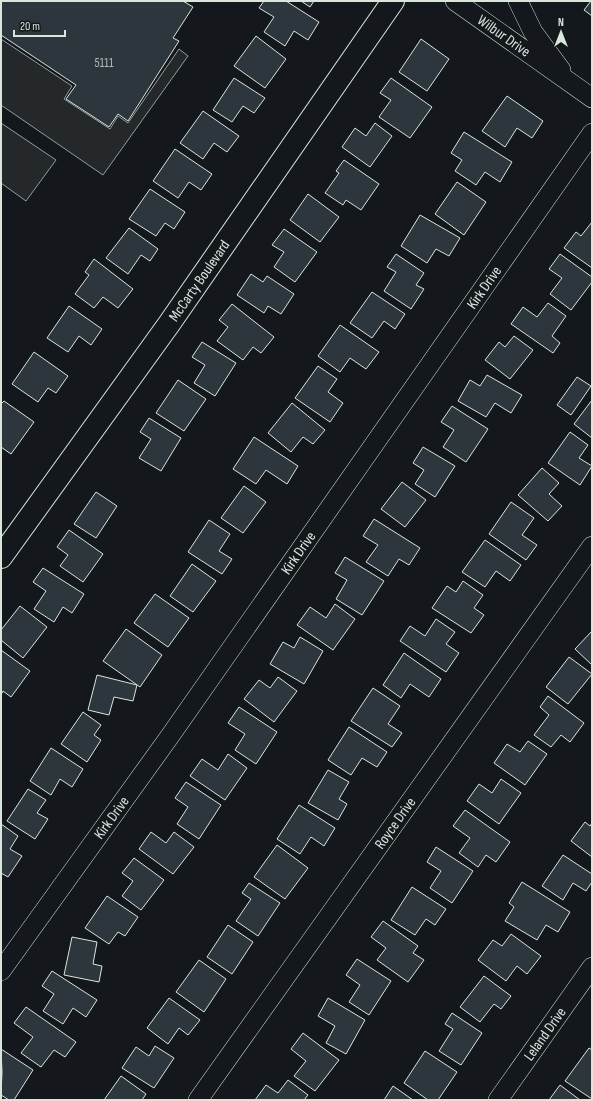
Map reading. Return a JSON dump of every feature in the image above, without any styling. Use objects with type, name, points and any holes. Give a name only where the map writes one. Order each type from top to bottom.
[{"type":"main road","name":"McCarty Boulevard","points":[[1,557],[169,324],[393,1]]},
{"type":"street","name":"Wilbur Drive","points":[[456,1],[592,98]]},
{"type":"street","points":[[518,1],[533,32],[570,83]]},
{"type":"street","name":"Kirk Drive","points":[[1,971],[175,729],[592,133]]},
{"type":"street","name":"Royce Drive","points":[[198,1100],[592,546]]},
{"type":"street","name":"Leland Drive","points":[[498,1100],[592,967]]},
{"type":"shaded area","points":[[1,39],[72,86],[64,99],[110,129],[118,116],[128,123],[179,49],[188,56],[103,175],[1,105]]},
{"type":"shaded area","points":[[1,123],[56,160],[26,201],[1,183]]},
{"type":"building","points":[[1,1],[183,1],[193,7],[173,38],[179,41],[128,121],[118,114],[109,127],[66,99],[76,85],[1,35]]},
{"type":"building","points":[[264,1],[286,1],[319,22],[308,40],[294,31],[285,46],[264,32],[274,17],[259,8]]},
{"type":"building","points":[[301,1],[314,1],[310,7]]},
{"type":"building","points":[[592,1],[592,16],[584,10]]},
{"type":"building","points":[[256,36],[286,59],[265,88],[234,66]]},
{"type":"building","points":[[421,39],[449,59],[427,91],[399,72]]},
{"type":"building","points":[[234,78],[265,98],[254,113],[243,106],[232,122],[213,110]]},
{"type":"building","points":[[391,78],[432,107],[410,138],[379,117],[391,100],[380,93]]},
{"type":"building","points":[[507,96],[543,121],[532,138],[517,128],[505,147],[482,131]]},
{"type":"building","points":[[203,111],[239,136],[227,152],[214,143],[203,159],[180,143]]},
{"type":"building","points":[[375,123],[392,136],[370,167],[342,147],[355,128],[366,136]]},
{"type":"building","points":[[464,132],[512,162],[500,182],[485,172],[476,185],[455,171],[462,160],[451,153]]},
{"type":"building","points":[[175,149],[212,174],[201,190],[189,182],[178,198],[153,181]]},
{"type":"building","points":[[344,160],[379,184],[361,210],[346,200],[343,205],[325,193],[339,173],[336,171]]},
{"type":"building","points":[[457,182],[486,202],[464,235],[435,214]]},
{"type":"building","points":[[150,189],[185,212],[174,229],[165,223],[156,236],[129,219]]},
{"type":"building","points":[[308,194],[339,217],[320,242],[290,220]]},
{"type":"building","points":[[420,215],[460,238],[449,256],[436,249],[427,263],[401,246]]},
{"type":"building","points":[[592,222],[592,268],[564,248],[576,232],[581,236]]},
{"type":"building","points":[[129,228],[158,249],[150,261],[141,255],[128,274],[106,258]]},
{"type":"building","points":[[284,229],[317,252],[295,282],[274,267],[284,252],[272,245]]},
{"type":"building","points":[[396,254],[424,273],[416,285],[424,289],[411,309],[384,291],[396,272],[387,267]]},
{"type":"building","points":[[560,254],[592,277],[592,282],[571,310],[550,294],[562,278],[549,269]]},
{"type":"building","points":[[94,259],[133,289],[118,308],[103,297],[94,308],[75,294],[89,275],[85,272]]},
{"type":"building","points":[[251,274],[263,282],[267,276],[294,294],[281,314],[268,306],[264,313],[237,295]]},
{"type":"building","points":[[372,292],[405,314],[395,329],[384,321],[372,338],[350,323]]},
{"type":"building","points":[[548,303],[566,316],[552,336],[560,343],[553,353],[511,324],[523,307],[537,317]]},
{"type":"building","points":[[232,304],[274,337],[261,353],[253,347],[243,360],[217,341],[228,327],[219,320]]},
{"type":"building","points":[[69,306],[102,329],[91,345],[79,336],[68,352],[47,338]]},
{"type":"building","points":[[340,325],[379,352],[366,369],[350,358],[340,372],[318,356]]},
{"type":"building","points":[[514,336],[533,350],[510,379],[485,360],[499,342],[505,347]]},
{"type":"building","points":[[202,342],[236,363],[215,396],[194,383],[205,365],[192,357]]},
{"type":"building","points":[[34,352],[68,376],[56,393],[48,388],[38,402],[12,384]]},
{"type":"building","points":[[318,366],[337,379],[328,392],[343,403],[330,422],[295,398]]},
{"type":"building","points":[[487,375],[522,395],[511,413],[495,403],[486,417],[458,401],[470,380],[480,386]]},
{"type":"building","points":[[577,377],[591,386],[571,415],[557,405]]},
{"type":"building","points":[[178,380],[206,399],[184,431],[156,413]]},
{"type":"building","points":[[592,400],[592,438],[574,424]]},
{"type":"building","points":[[4,401],[34,422],[11,454],[1,447],[1,404]]},
{"type":"building","points":[[292,403],[325,430],[313,444],[303,437],[291,452],[268,433]]},
{"type":"building","points":[[452,406],[488,429],[466,462],[443,447],[454,430],[441,422]]},
{"type":"building","points":[[149,418],[181,438],[161,471],[139,458],[151,439],[140,432]]},
{"type":"building","points":[[570,432],[588,445],[579,458],[592,466],[580,485],[548,463]]},
{"type":"building","points":[[254,437],[298,466],[287,484],[266,470],[256,484],[233,469]]},
{"type":"building","points":[[423,447],[455,466],[435,497],[415,484],[424,470],[413,463]]},
{"type":"building","points":[[542,468],[559,483],[549,494],[562,506],[548,521],[518,495]]},
{"type":"building","points":[[402,482],[426,500],[405,527],[381,509]]},
{"type":"building","points":[[244,486],[266,502],[243,533],[221,518]]},
{"type":"building","points":[[96,492],[117,506],[96,538],[74,524]]},
{"type":"building","points":[[511,502],[534,518],[522,535],[537,545],[526,560],[489,534]]},
{"type":"building","points":[[374,519],[420,548],[409,565],[399,559],[388,576],[366,562],[378,545],[363,536]]},
{"type":"building","points":[[209,520],[230,534],[219,551],[232,559],[222,574],[188,552]]},
{"type":"building","points":[[69,530],[103,554],[83,582],[60,566],[68,555],[57,547]]},
{"type":"building","points":[[485,540],[521,565],[510,581],[496,571],[485,587],[462,572]]},
{"type":"building","points":[[345,557],[384,581],[362,615],[336,599],[347,580],[335,573]]},
{"type":"building","points":[[192,564],[216,581],[193,612],[170,596]]},
{"type":"building","points":[[43,568],[84,594],[72,613],[63,607],[54,622],[34,609],[46,591],[33,582]]},
{"type":"building","points":[[463,581],[483,595],[474,608],[484,615],[471,633],[432,608],[447,586],[456,592]]},
{"type":"building","points":[[155,594],[189,618],[168,647],[134,623]]},
{"type":"building","points":[[335,604],[355,619],[333,650],[297,625],[310,607],[326,618]]},
{"type":"building","points":[[20,606],[47,627],[23,658],[1,640],[1,630]]},
{"type":"building","points":[[436,619],[455,632],[446,644],[459,653],[446,672],[400,641],[410,626],[425,636]]},
{"type":"building","points":[[126,629],[162,655],[140,687],[103,661]]},
{"type":"building","points":[[592,631],[592,665],[575,649]]},
{"type":"building","points":[[300,637],[323,651],[304,684],[270,664],[283,642],[294,648]]},
{"type":"building","points":[[1,650],[30,671],[11,697],[3,691],[1,695]]},
{"type":"building","points":[[404,653],[441,679],[429,697],[410,684],[401,698],[383,685]]},
{"type":"building","points":[[569,657],[592,674],[568,704],[546,687]]},
{"type":"building","points":[[97,675],[137,685],[133,701],[114,697],[109,715],[88,710]]},
{"type":"building","points":[[278,677],[297,691],[274,722],[244,699],[259,680],[270,688]]},
{"type":"building","points":[[373,688],[400,706],[388,724],[402,733],[392,747],[351,721]]},
{"type":"building","points":[[548,696],[584,723],[570,742],[561,735],[551,747],[534,735],[549,715],[540,707]]},
{"type":"building","points":[[239,707],[277,732],[256,764],[235,750],[245,734],[228,723]]},
{"type":"building","points":[[83,712],[101,725],[94,735],[101,740],[87,762],[61,744]]},
{"type":"building","points":[[349,727],[387,752],[377,767],[362,758],[351,775],[328,760]]},
{"type":"building","points":[[528,741],[547,754],[525,785],[494,763],[507,744],[520,752]]},
{"type":"building","points":[[51,748],[83,769],[72,787],[60,779],[51,795],[30,781]]},
{"type":"building","points":[[228,754],[247,768],[225,800],[190,776],[202,759],[218,770]]},
{"type":"building","points":[[328,770],[349,782],[339,799],[347,804],[338,820],[308,803]]},
{"type":"building","points":[[501,779],[521,793],[499,824],[467,801],[479,784],[492,793]]},
{"type":"building","points":[[186,782],[221,805],[199,839],[177,824],[188,807],[175,798]]},
{"type":"building","points":[[28,789],[46,800],[37,813],[48,819],[35,839],[7,821]]},
{"type":"building","points":[[299,805],[335,828],[324,846],[311,837],[300,854],[277,839]]},
{"type":"building","points":[[465,810],[510,842],[496,862],[486,855],[478,867],[459,853],[470,838],[453,826]]},
{"type":"building","points":[[585,822],[590,826],[592,823],[592,857],[571,841]]},
{"type":"building","points":[[1,824],[18,836],[10,849],[22,856],[8,877],[1,873]]},
{"type":"building","points":[[151,832],[166,843],[174,832],[194,847],[173,874],[139,849]]},
{"type":"building","points":[[277,845],[308,868],[285,899],[254,877]]},
{"type":"building","points":[[436,847],[473,871],[452,903],[430,888],[441,871],[427,862]]},
{"type":"building","points":[[563,855],[592,874],[592,882],[586,891],[573,883],[563,900],[542,886]]},
{"type":"building","points":[[134,858],[164,880],[141,910],[122,896],[133,881],[122,873]]},
{"type":"building","points":[[522,882],[570,912],[558,932],[546,925],[537,940],[505,921],[514,907],[509,903]]},
{"type":"building","points":[[249,883],[280,903],[258,936],[236,921],[251,899],[242,893]]},
{"type":"building","points":[[412,887],[446,909],[435,925],[426,919],[415,935],[391,920]]},
{"type":"building","points":[[107,896],[138,917],[125,936],[118,932],[109,944],[85,928]]},
{"type":"building","points":[[383,921],[418,946],[413,953],[424,960],[408,982],[377,960],[386,948],[371,937]]},
{"type":"building","points":[[228,925],[253,942],[232,974],[207,957]]},
{"type":"building","points":[[511,934],[541,956],[527,974],[517,966],[506,981],[478,960],[493,940],[502,946]]},
{"type":"building","points":[[72,937],[97,942],[93,964],[102,966],[99,982],[64,975]]},
{"type":"building","points":[[357,959],[391,981],[369,1015],[349,1002],[360,985],[346,975]]},
{"type":"building","points":[[199,960],[226,979],[204,1012],[176,992]]},
{"type":"building","points":[[52,971],[97,1000],[86,1017],[73,1008],[63,1024],[43,1011],[54,994],[42,986]]},
{"type":"building","points":[[484,976],[511,996],[501,1009],[494,1004],[480,1022],[460,1007]]},
{"type":"building","points":[[169,998],[200,1020],[188,1035],[179,1028],[168,1044],[147,1028]]},
{"type":"building","points":[[328,998],[365,1020],[346,1054],[326,1043],[335,1026],[318,1016]]},
{"type":"building","points":[[26,1007],[76,1042],[65,1057],[54,1050],[41,1067],[21,1053],[33,1037],[14,1023]]},
{"type":"building","points":[[452,1013],[482,1033],[461,1065],[439,1051],[453,1029],[445,1024]]},
{"type":"building","points":[[303,1033],[339,1060],[315,1091],[294,1076],[306,1061],[291,1049]]},
{"type":"building","points":[[155,1046],[174,1058],[154,1088],[122,1068],[136,1047],[149,1056]]},
{"type":"building","points":[[589,1048],[592,1050],[592,1099],[565,1081]]},
{"type":"building","points":[[1,1049],[33,1070],[14,1100],[9,1100],[1,1095]]},
{"type":"building","points":[[425,1051],[457,1072],[438,1100],[428,1100],[404,1083]]},
{"type":"building","points":[[121,1076],[146,1094],[142,1100],[104,1100]]},
{"type":"building","points":[[288,1080],[308,1095],[304,1100],[255,1100],[266,1085],[278,1093]]},
{"type":"building","points":[[560,1085],[580,1100],[549,1100]]},
{"type":"building","points":[[393,1086],[413,1100],[384,1100]]}]
